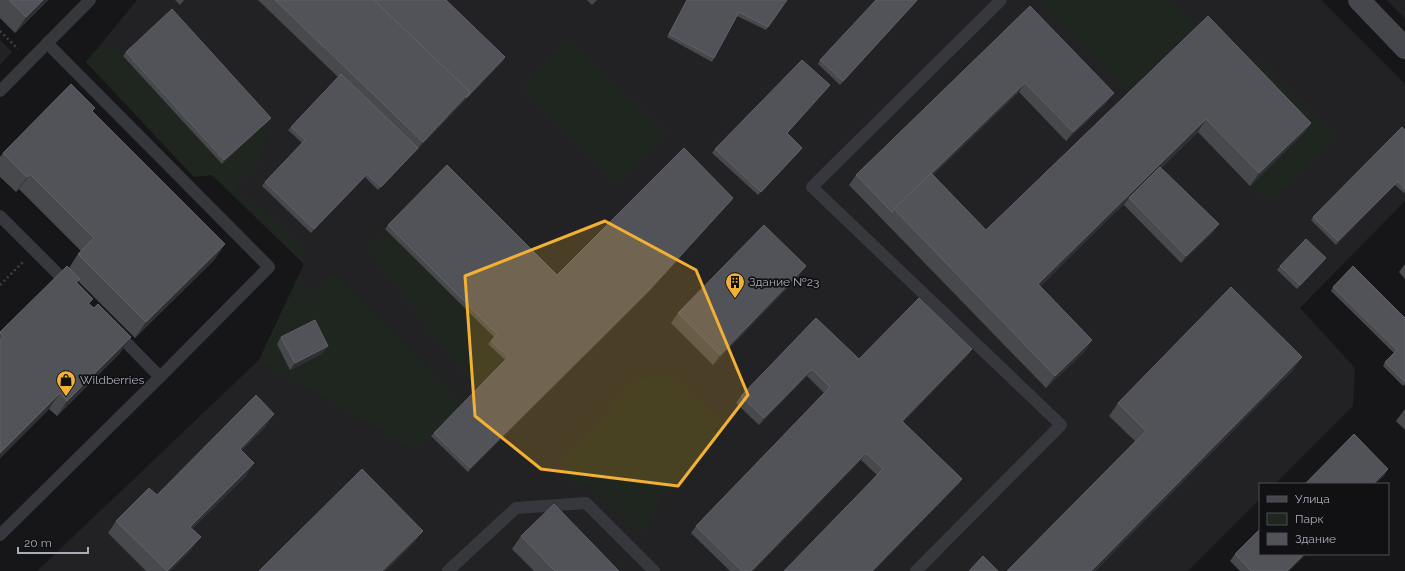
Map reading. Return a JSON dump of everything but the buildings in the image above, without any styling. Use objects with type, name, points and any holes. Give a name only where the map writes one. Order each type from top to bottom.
[{"type":"street","points":[[1359,0],[1405,48]]},
{"type":"lane","points":[[0,91],[90,0]]},
{"type":"lane","points":[[916,571],[1061,424],[812,187],[1000,0]]},
{"type":"lane","points":[[0,535],[268,268],[47,43]]},
{"type":"lane","points":[[0,216],[78,294]]},
{"type":"lane","points":[[106,322],[160,377]]},
{"type":"lane","points":[[448,571],[516,508],[586,503],[654,571]]},
{"type":"path","points":[[0,31],[30,60]]},
{"type":"path","points":[[0,285],[34,251]]},
{"type":"highlighted area","points":[[605,221],[696,270],[748,395],[678,486],[541,469],[475,416],[465,276]]},
{"type":"shaded area","points":[[137,0],[1321,0],[1405,84],[1405,201],[1300,308],[1355,368],[1353,406],[1276,483],[1259,483],[1259,500],[1188,571],[37,571],[259,360],[304,264],[212,175],[194,177],[86,62]]},
{"type":"shaded area","points":[[1387,0],[1405,0],[1405,19]]},
{"type":"shaded area","points":[[0,40],[12,52],[0,65]]},
{"type":"green space","points":[[1042,0],[1171,0],[1199,29],[1130,95],[1038,3]]},
{"type":"green space","points":[[570,40],[667,134],[619,184],[522,90]]},
{"type":"green space","points":[[117,48],[222,164],[268,121],[261,160],[235,187],[302,247],[304,264],[212,175],[194,177],[86,62],[97,49]]},
{"type":"green space","points":[[1257,59],[1335,138],[1269,203],[1250,186],[1302,135],[1242,73]]},
{"type":"green space","points":[[385,229],[495,337],[488,344],[505,361],[476,390],[366,247]]},
{"type":"green space","points":[[333,274],[462,404],[431,436],[413,449],[259,360],[297,279],[310,294]]},
{"type":"green space","points":[[668,373],[729,427],[663,493],[642,536],[586,482],[566,482],[558,461],[637,379]]},
{"type":"place","name":"Здание №23","points":[[735,299]]},
{"type":"place","name":"Wildberries","points":[[66,397]]}]
